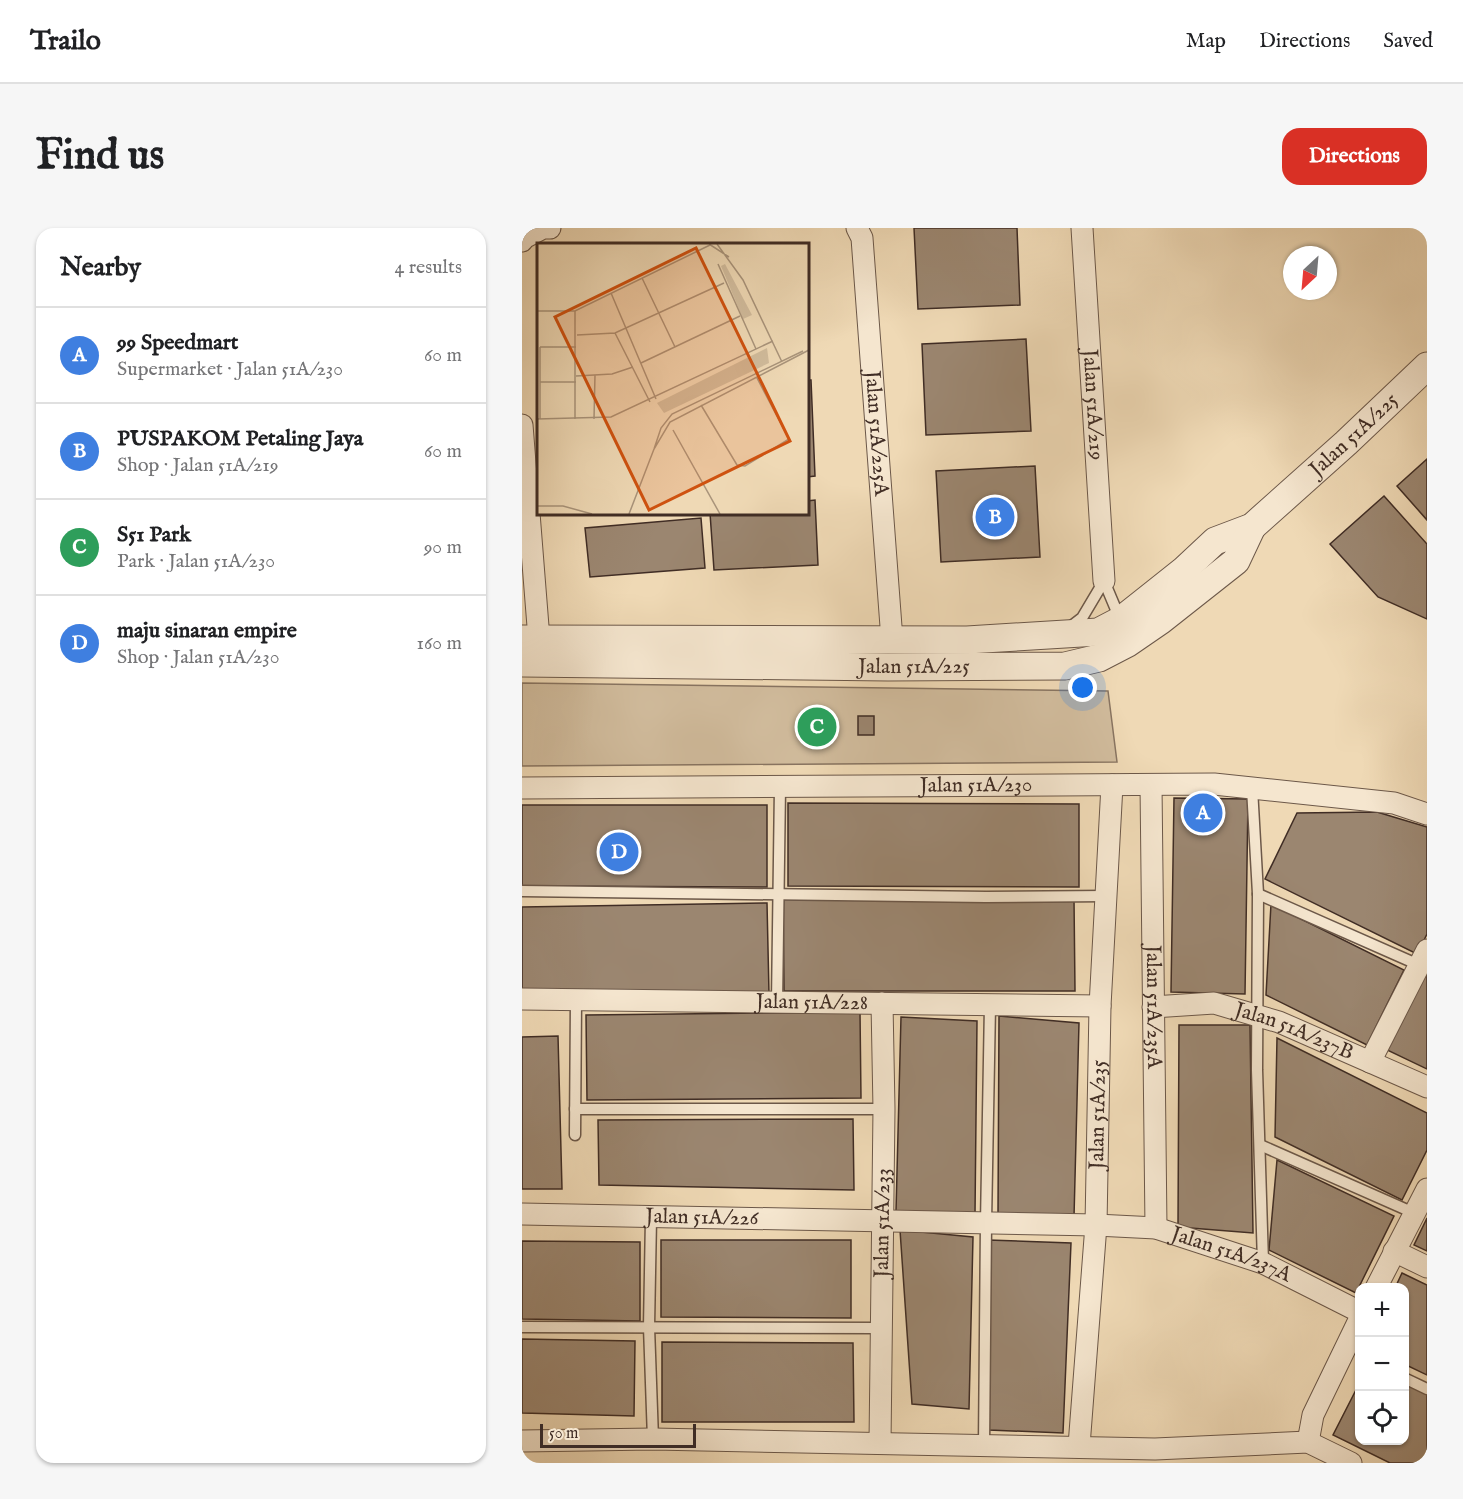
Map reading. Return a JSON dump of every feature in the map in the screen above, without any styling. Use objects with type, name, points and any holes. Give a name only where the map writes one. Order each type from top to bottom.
[{"type":"street","points":[[522,241],[543,228],[550,228]]},
{"type":"street","name":"Jalan 51A/225A","points":[[857,228],[862,238],[892,640]]},
{"type":"street","name":"Jalan 51A/219","points":[[1082,228],[1104,581]]},
{"type":"street","name":"Jalan 51A/225","points":[[530,639],[967,640],[1098,632],[1121,620],[1184,570],[1215,541],[1251,527],[1346,443],[1427,366]]},
{"type":"street","points":[[522,425],[530,639]]},
{"type":"street","name":"Jalan 51A/225","points":[[522,663],[876,667],[1065,666],[1099,658],[1128,643],[1160,621],[1236,561],[1251,527]]},
{"type":"street","name":"Jalan 51A/230","points":[[522,788],[1214,784],[1394,803],[1427,814]]},
{"type":"street","name":"Jalan 51A/235","points":[[1079,1446],[1096,1225],[1100,1006],[1112,785]]},
{"type":"street","name":"Jalan 51A/235A","points":[[1151,785],[1156,1228]]},
{"type":"street","points":[[1370,1062],[1423,958]]},
{"type":"street","name":"Jalan 51A/228","points":[[522,999],[1100,1006]]},
{"type":"street","name":"Jalan 51A/237B","points":[[1153,1007],[1214,1002],[1279,1022],[1427,1087]]},
{"type":"street","name":"Jalan 51A/233","points":[[880,1443],[884,1109],[882,1003]]},
{"type":"street","points":[[1378,1283],[1427,1189]]},
{"type":"street","name":"Jalan 51A/226","points":[[522,1214],[986,1223]]},
{"type":"street","name":"Jalan 51A/237A","points":[[986,1223],[1156,1228],[1263,1263],[1355,1310]]},
{"type":"street","points":[[1395,1251],[1427,1267]]},
{"type":"street","points":[[1308,1442],[1313,1415],[1348,1350],[1355,1330]]},
{"type":"street","points":[[522,1441],[653,1439],[1155,1449],[1308,1442],[1351,1463]]},
{"type":"lane","name":"Jalan 51A/219","points":[[1104,581],[1121,620]]},
{"type":"lane","points":[[1062,634],[1082,618],[1104,581]]},
{"type":"lane","points":[[777,1002],[780,787]]},
{"type":"lane","points":[[1252,788],[1258,894],[1257,1070],[1263,1263]]},
{"type":"lane","points":[[522,891],[1106,896]]},
{"type":"lane","points":[[1258,894],[1423,958]]},
{"type":"lane","points":[[575,1135],[576,1000]]},
{"type":"lane","points":[[984,1445],[990,1005]]},
{"type":"lane","points":[[575,1109],[884,1109]]},
{"type":"lane","points":[[1260,1145],[1414,1213]]},
{"type":"lane","points":[[651,1218],[649,1327],[653,1439]]},
{"type":"lane","points":[[522,1327],[881,1328]]},
{"type":"lane","points":[[1409,1380],[1427,1389]]},
{"type":"shaded area","points":[[522,683],[1108,691],[1117,762],[522,766]]},
{"type":"building","points":[[914,228],[1017,228],[1020,305],[918,309]]},
{"type":"building","points":[[1026,339],[1031,431],[926,435],[922,344]]},
{"type":"building","points":[[808,380],[811,380],[815,476],[808,477]]},
{"type":"building","points":[[1427,459],[1427,520],[1397,486]]},
{"type":"building","points":[[1035,466],[1040,557],[941,562],[936,471]]},
{"type":"building","points":[[1384,496],[1427,544],[1427,619],[1378,597],[1330,544]]},
{"type":"building","points":[[815,500],[818,565],[714,570],[710,514],[808,514],[808,501]]},
{"type":"building","points":[[701,518],[705,568],[590,577],[585,528]]},
{"type":"building","points":[[858,716],[874,716],[874,735],[858,735]]},
{"type":"building","points":[[1174,798],[1248,799],[1245,994],[1171,992]]},
{"type":"building","points":[[788,803],[1079,804],[1079,887],[788,886]]},
{"type":"building","points":[[522,805],[767,805],[767,887],[522,886]]},
{"type":"building","points":[[1377,812],[1427,827],[1427,934],[1417,954],[1265,879],[1297,813]]},
{"type":"building","points":[[783,899],[1074,899],[1075,991],[784,991]]},
{"type":"building","points":[[767,903],[769,994],[522,998],[522,907]]},
{"type":"building","points":[[1271,904],[1404,970],[1367,1045],[1266,995]]},
{"type":"building","points":[[1427,964],[1427,1069],[1385,1049]]},
{"type":"building","points":[[860,1012],[861,1098],[587,1100],[586,1015]]},
{"type":"building","points":[[999,1016],[1079,1023],[1074,1217],[998,1214]]},
{"type":"building","points":[[901,1017],[977,1021],[975,1214],[896,1211]]},
{"type":"building","points":[[1179,1025],[1250,1025],[1253,1233],[1178,1227]]},
{"type":"building","points":[[558,1036],[562,1189],[522,1189],[522,1037]]},
{"type":"building","points":[[1277,1038],[1427,1113],[1427,1150],[1402,1200],[1275,1137]]},
{"type":"building","points":[[853,1119],[854,1190],[599,1185],[598,1120]]},
{"type":"building","points":[[1277,1160],[1394,1216],[1361,1283],[1355,1283],[1355,1293],[1269,1250]]},
{"type":"building","points":[[1427,1218],[1427,1251],[1414,1245]]},
{"type":"building","points":[[900,1230],[973,1237],[969,1409],[912,1404]]},
{"type":"building","points":[[661,1240],[851,1240],[851,1318],[661,1317]]},
{"type":"building","points":[[988,1240],[1071,1243],[1063,1433],[989,1430]]},
{"type":"building","points":[[522,1241],[640,1242],[640,1321],[522,1319]]},
{"type":"building","points":[[1402,1273],[1427,1285],[1427,1375],[1409,1366],[1409,1283],[1397,1283]]},
{"type":"building","points":[[522,1339],[635,1341],[634,1416],[522,1413]]},
{"type":"building","points":[[662,1342],[853,1343],[854,1422],[662,1422]]},
{"type":"building","points":[[1409,1384],[1427,1393],[1427,1463],[1390,1463],[1333,1435],[1355,1392],[1355,1445],[1409,1445]]},
{"type":"place","name":"PUSPAKOM Petaling Jaya","points":[[995,517]]},
{"type":"place","name":"S51 Park","points":[[817,727]]},
{"type":"place","name":"99 Speedmart","points":[[1203,813]]},
{"type":"place","name":"maju sinaran empire","points":[[619,852]]}]
